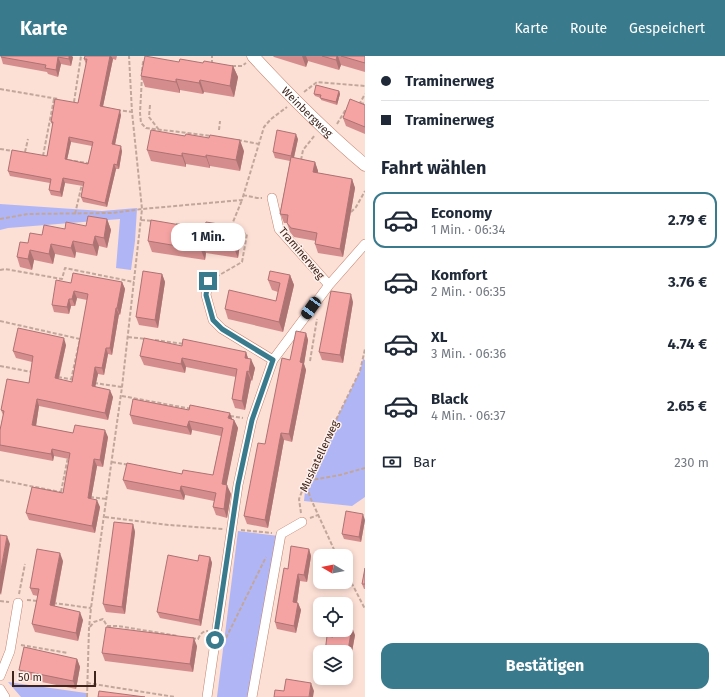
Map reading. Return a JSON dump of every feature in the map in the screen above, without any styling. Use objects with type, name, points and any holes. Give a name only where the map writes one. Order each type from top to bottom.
[{"type":"street","name":"Weinbergweg","points":[[253,56],[295,100],[365,165]]},
{"type":"street","name":"Traminerweg","points":[[272,198],[279,229],[328,285]]},
{"type":"street","name":"Traminerweg","points":[[207,697],[238,485],[252,420],[273,360],[328,285],[365,244]]},
{"type":"street","points":[[208,281],[206,295],[213,320],[222,329],[273,360]]},
{"type":"street","points":[[252,697],[282,534],[302,522]]},
{"type":"street","points":[[0,676],[12,644],[18,601]]},
{"type":"street","points":[[0,689],[5,697]]},
{"type":"path","points":[[74,102],[81,56]]},
{"type":"path","points":[[87,697],[91,608],[121,396],[142,209],[132,112],[129,56]]},
{"type":"path","points":[[212,56],[212,65]]},
{"type":"path","points":[[227,66],[242,66],[253,56]]},
{"type":"path","points":[[150,63],[143,62],[140,113],[141,123],[146,128],[213,136]]},
{"type":"path","points":[[295,100],[317,82],[365,86]]},
{"type":"path","points":[[0,89],[61,100]]},
{"type":"path","points":[[360,103],[365,94]]},
{"type":"path","points":[[37,155],[43,156],[54,99]]},
{"type":"path","points":[[356,103],[365,104]]},
{"type":"path","points":[[150,105],[149,118],[159,130]]},
{"type":"path","points":[[331,134],[347,108]]},
{"type":"path","points":[[117,110],[132,112]]},
{"type":"path","points":[[229,231],[242,200],[264,126],[281,112]]},
{"type":"path","points":[[219,130],[220,121]]},
{"type":"path","points":[[301,162],[303,150],[313,138]]},
{"type":"path","points":[[25,152],[28,139]]},
{"type":"path","points":[[232,139],[259,144]]},
{"type":"path","points":[[0,149],[31,154]]},
{"type":"path","points":[[65,160],[87,164],[85,171]]},
{"type":"path","points":[[75,214],[84,178]]},
{"type":"path","points":[[351,212],[356,207],[365,191]]},
{"type":"path","points":[[243,195],[257,198]]},
{"type":"path","points":[[0,219],[28,214],[112,213],[242,200]]},
{"type":"path","points":[[141,220],[156,222]]},
{"type":"path","points":[[170,224],[207,228]]},
{"type":"path","points":[[208,281],[242,262],[247,234],[235,232]]},
{"type":"path","points":[[0,270],[5,269],[62,279],[65,268],[134,282]]},
{"type":"path","points":[[310,361],[317,317]]},
{"type":"path","points":[[0,321],[80,338],[71,380]]},
{"type":"path","points":[[128,337],[188,345]]},
{"type":"path","name":"Muskatellerweg","points":[[302,522],[299,499],[306,481],[360,371],[365,349]]},
{"type":"path","points":[[0,366],[35,373]]},
{"type":"path","points":[[57,377],[78,381]]},
{"type":"path","points":[[93,383],[122,387]]},
{"type":"path","points":[[121,396],[198,410]]},
{"type":"path","points":[[229,415],[252,420]]},
{"type":"path","points":[[0,480],[61,492],[68,456]]},
{"type":"path","points":[[112,462],[134,466]]},
{"type":"path","points":[[335,549],[310,497],[306,481],[340,475],[365,468]]},
{"type":"path","points":[[84,496],[107,499]]},
{"type":"path","points":[[105,517],[169,525],[282,534]]},
{"type":"path","points":[[225,641],[267,555]]},
{"type":"path","points":[[25,564],[18,601],[40,601]]},
{"type":"path","points":[[353,585],[365,608]]},
{"type":"path","points":[[48,602],[91,608]]},
{"type":"path","points":[[89,628],[94,622],[103,619],[107,626],[118,626],[182,637]]},
{"type":"path","points":[[190,638],[198,639],[200,634],[205,631],[216,632]]},
{"type":"path","points":[[12,644],[68,653]]},
{"type":"path","points":[[87,683],[175,697]]},
{"type":"path","points":[[84,697],[87,693]]},
{"type":"shaded area","points":[[0,204],[102,211],[137,208],[131,270],[116,268],[120,219],[8,228],[0,230]]},
{"type":"shaded area","points":[[363,359],[365,360],[365,497],[352,506],[304,501],[306,481],[360,371]]},
{"type":"shaded area","points":[[238,531],[279,536],[251,697],[217,697]]},
{"type":"shaded area","points":[[8,682],[86,693],[86,697],[21,697]]},
{"type":"building","points":[[1,56],[69,56],[69,59],[58,57],[56,70],[45,68],[46,65]]},
{"type":"building","points":[[85,56],[110,56],[100,106],[120,110],[112,144],[121,146],[117,165],[114,164],[105,203],[81,197],[84,182],[63,178],[60,192],[49,190],[51,179],[8,171],[12,150],[47,156],[53,122],[51,122],[55,99],[78,103],[87,59],[84,59]],"holes":[[[69,137],[93,142],[88,164],[65,159]]]},
{"type":"building","points":[[145,56],[179,62],[180,59],[233,66],[230,86],[200,80],[199,83],[176,79],[176,82],[141,76]]},
{"type":"building","points":[[322,56],[337,56],[336,60]]},
{"type":"building","points":[[341,56],[365,56],[365,63]]},
{"type":"building","points":[[316,85],[339,91],[336,102],[320,98],[321,95],[314,94]]},
{"type":"building","points":[[350,99],[365,105],[365,127],[343,118]]},
{"type":"building","points":[[151,130],[185,136],[186,134],[209,138],[210,135],[240,140],[236,160],[182,153],[182,156],[147,150]]},
{"type":"building","points":[[277,130],[296,134],[291,156],[273,152]]},
{"type":"building","points":[[291,157],[315,162],[313,172],[352,179],[340,249],[315,244],[317,233],[291,228],[287,223],[288,215],[280,214]]},
{"type":"building","points":[[88,216],[107,219],[104,238],[95,236],[93,245],[73,241],[71,248],[51,244],[49,254],[30,250],[28,259],[17,257],[20,242],[28,243],[30,233],[42,235],[44,225],[65,229],[66,222],[86,226]]},
{"type":"building","points":[[151,220],[204,229],[206,222],[237,227],[234,248],[202,243],[201,250],[148,241]]},
{"type":"building","points":[[143,271],[162,274],[155,320],[136,317]]},
{"type":"building","points":[[270,271],[290,275],[279,322],[225,309],[229,290],[276,301],[280,283],[268,280]]},
{"type":"building","points":[[73,273],[122,282],[116,308],[110,348],[106,348],[102,368],[95,367],[92,386],[110,390],[105,413],[37,399],[32,425],[73,433],[75,425],[105,430],[100,460],[94,459],[88,498],[97,500],[92,526],[26,513],[32,487],[63,493],[70,453],[52,449],[51,454],[0,445],[0,430],[4,411],[1,410],[7,379],[29,383],[33,356],[13,351],[18,328],[64,338],[55,378],[72,382],[88,294],[74,291],[72,299],[69,299],[67,307],[52,305],[56,280],[71,283]]},
{"type":"building","points":[[331,291],[351,294],[340,355],[319,352]]},
{"type":"building","points":[[296,331],[306,333],[300,362],[303,363],[289,434],[281,433],[265,520],[244,516],[258,443],[265,444],[282,358],[290,360]]},
{"type":"building","points":[[144,338],[182,346],[183,339],[246,352],[245,358],[251,359],[249,372],[247,371],[242,401],[232,399],[237,369],[182,358],[181,364],[140,356]]},
{"type":"building","points":[[133,399],[189,410],[190,405],[230,413],[228,418],[234,420],[222,484],[227,485],[224,509],[213,507],[216,493],[181,486],[180,491],[123,480],[127,463],[182,474],[183,470],[213,475],[223,428],[189,421],[187,427],[130,415]]},
{"type":"building","points":[[346,511],[363,514],[359,537],[342,534]]},
{"type":"building","points":[[114,522],[133,524],[122,607],[103,604]]},
{"type":"building","points":[[0,535],[7,536],[0,575]]},
{"type":"building","points":[[291,546],[309,549],[304,575],[298,574],[293,602],[298,603],[294,626],[275,622],[284,568],[288,569]]},
{"type":"building","points":[[37,549],[60,553],[50,605],[80,612],[76,633],[32,624],[39,589],[30,588]]},
{"type":"building","points":[[168,555],[198,561],[199,555],[210,557],[199,620],[157,612]]},
{"type":"building","points":[[365,568],[365,584],[362,584]]},
{"type":"building","points":[[106,627],[194,638],[190,664],[102,653]]},
{"type":"building","points":[[327,637],[350,637],[349,645],[326,645]]},
{"type":"building","points":[[24,647],[77,659],[73,681],[19,670]]},
{"type":"building","points":[[286,679],[311,683],[309,697],[274,697],[275,690],[284,691]]},
{"type":"building","points":[[99,691],[145,697],[98,697]]},
{"type":"route","points":[[208,281],[206,295],[213,320],[222,329],[273,360],[252,420],[238,485],[215,640]]}]
